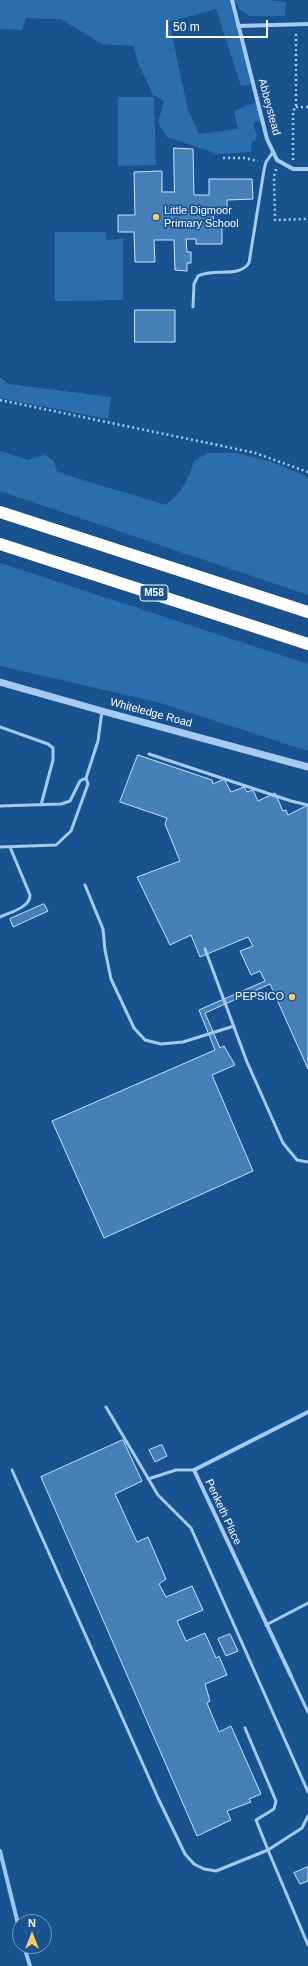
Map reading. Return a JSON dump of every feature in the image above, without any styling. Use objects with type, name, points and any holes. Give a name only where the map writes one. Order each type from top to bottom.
[{"type":"highway","points":[[0,512],[308,612]]},
{"type":"highway","name":"M58","points":[[0,544],[308,644]]},
{"type":"street","name":"Abbeystead","points":[[232,0],[267,139],[277,160]]},
{"type":"street","points":[[238,26],[308,24]]},
{"type":"street","points":[[277,160],[293,169],[308,169]]},
{"type":"street","name":"Whiteledge Road","points":[[0,682],[102,712],[308,768]]},
{"type":"street","name":"Penketh Place","points":[[291,1676],[194,1470],[308,1412]]},
{"type":"lane","points":[[193,307],[194,284],[198,276],[204,272],[237,272],[244,269],[249,263],[253,230],[266,162],[274,152]]},
{"type":"lane","points":[[0,847],[56,845],[71,831],[88,784],[86,778],[98,741],[102,712]]},
{"type":"lane","points":[[0,727],[48,744],[54,748],[41,805]]},
{"type":"lane","points":[[149,754],[284,799],[308,805]]},
{"type":"lane","points":[[0,806],[61,804],[70,800],[80,781],[86,778]]},
{"type":"lane","points":[[0,917],[25,906],[30,900],[30,895],[10,847]]},
{"type":"lane","points":[[85,885],[103,929],[105,950],[111,980],[134,1028],[145,1040],[161,1044],[183,1042],[234,1026]]},
{"type":"lane","points":[[205,949],[247,1062],[283,1143],[297,1160],[308,1162]]},
{"type":"lane","points":[[106,1407],[158,1495],[191,1528],[308,1792]]},
{"type":"lane","points":[[12,1470],[154,1790],[185,1854],[194,1864],[204,1869],[216,1871],[268,1850],[302,1828],[308,1816]]},
{"type":"lane","points":[[148,1479],[176,1470],[194,1470]]},
{"type":"lane","points":[[266,1625],[308,1603]]},
{"type":"lane","points":[[291,1676],[308,1712]]},
{"type":"lane","points":[[245,1728],[276,1800],[274,1809],[256,1820],[308,1945]]},
{"type":"path","points":[[293,169],[293,110],[296,107],[296,24]]},
{"type":"path","points":[[296,107],[308,107]]},
{"type":"path","points":[[223,158],[244,158],[266,162]]},
{"type":"path","points":[[277,160],[274,176],[275,220],[308,219]]},
{"type":"path","points":[[0,400],[255,453],[308,472]]},
{"type":"shaded area","points":[[0,0],[268,0],[286,2],[285,16],[249,16],[239,9],[237,3],[230,3],[251,84],[241,86],[216,9],[169,22],[188,110],[199,134],[238,129],[234,111],[259,101],[261,120],[253,123],[257,136],[255,141],[252,141],[251,152],[218,154],[167,137],[158,123],[164,101],[153,95],[137,60],[134,46],[102,44],[61,19],[26,18],[22,30],[0,29]]},
{"type":"shaded area","points":[[118,97],[154,97],[156,165],[118,166]]},
{"type":"shaded area","points":[[55,232],[105,232],[106,240],[123,239],[123,300],[55,301]]},
{"type":"shaded area","points":[[0,377],[8,384],[111,397],[108,419],[0,398]]},
{"type":"shaded area","points":[[0,451],[28,460],[45,455],[54,461],[57,472],[166,505],[184,486],[194,461],[208,453],[236,453],[272,462],[308,477],[308,595],[0,491]]},
{"type":"shaded area","points":[[0,563],[308,664],[308,751],[157,702],[0,666]]},
{"type":"building","points":[[174,148],[193,149],[194,195],[209,195],[209,179],[252,179],[253,199],[227,200],[227,214],[213,215],[214,223],[222,223],[222,244],[196,244],[196,239],[186,239],[187,252],[191,252],[191,263],[187,263],[187,271],[175,270],[174,240],[154,240],[155,262],[135,262],[134,232],[118,232],[118,215],[135,215],[134,172],[162,171],[162,192],[174,192]]},
{"type":"building","points":[[135,310],[175,310],[175,342],[135,342]]},
{"type":"building","name":"PEPSICO","points":[[138,755],[212,780],[213,784],[224,779],[231,792],[244,787],[247,792],[253,790],[258,801],[275,793],[283,811],[286,810],[288,815],[308,805],[308,1069],[270,984],[205,1013],[220,1048],[224,1046],[235,1065],[212,1075],[253,1171],[104,1238],[52,1121],[215,1050],[199,1010],[265,981],[260,971],[251,975],[240,951],[253,946],[248,937],[200,957],[191,935],[170,945],[137,877],[180,861],[165,824],[167,818],[120,802]]},
{"type":"building","points":[[44,904],[48,911],[13,927],[10,919]]},
{"type":"building","points":[[123,1440],[142,1481],[115,1494],[137,1542],[148,1537],[166,1579],[159,1584],[166,1597],[192,1586],[203,1610],[177,1621],[186,1641],[205,1633],[216,1658],[219,1656],[227,1675],[205,1684],[210,1701],[207,1703],[219,1732],[231,1726],[261,1794],[249,1799],[251,1802],[227,1811],[231,1820],[197,1836],[41,1477]]},
{"type":"building","points":[[162,1445],[167,1456],[155,1462],[149,1450]]},
{"type":"building","points":[[230,1634],[238,1651],[226,1656],[218,1639]]},
{"type":"building","points":[[308,1867],[308,1881],[300,1884],[294,1873]]},
{"type":"waterway","points":[[0,1851],[16,1914]]},
{"type":"waterway","points":[[26,1954],[30,1966]]},
{"type":"place","name":"Little Digmoor Primary School","points":[[156,217]]},
{"type":"place","name":"PEPSICO","points":[[292,997]]}]
